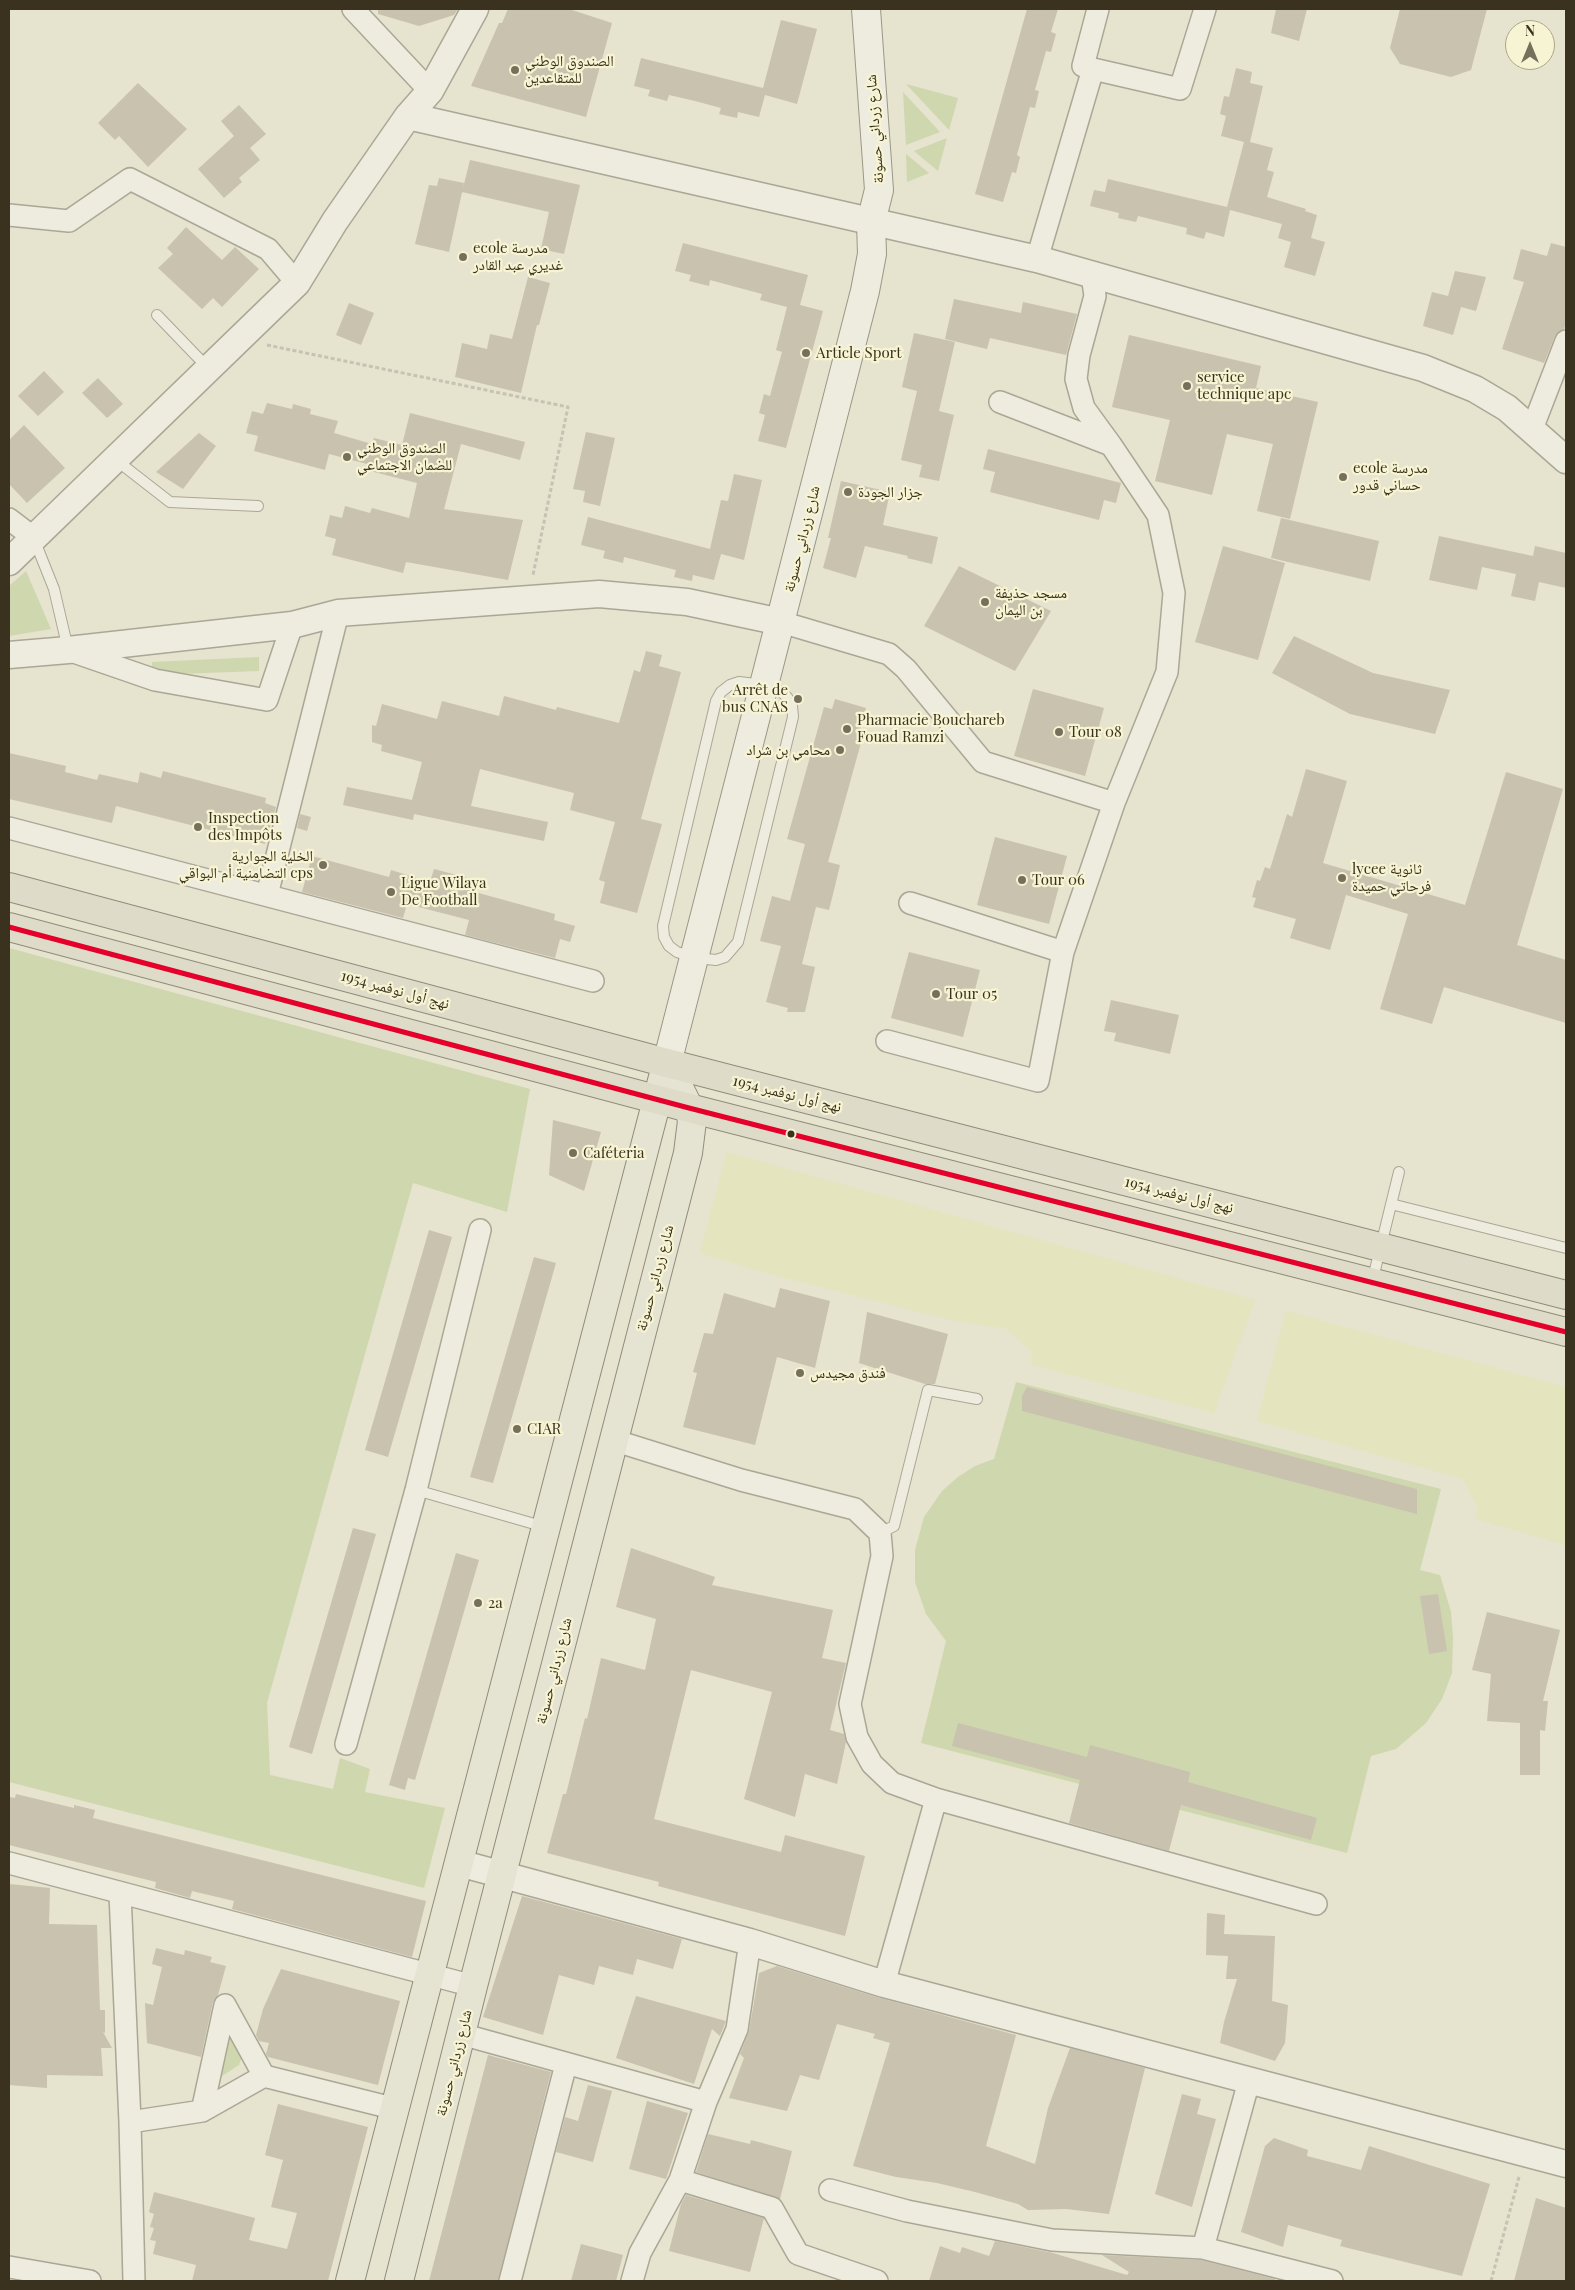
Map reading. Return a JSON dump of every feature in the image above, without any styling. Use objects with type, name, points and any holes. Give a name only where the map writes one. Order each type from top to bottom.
[{"type":"highway","name":"نهج أول نوفمبر 1954","points":[[9,887],[668,1063],[1566,1295]]},
{"type":"highway","points":[[9,927],[689,1108],[1566,1332]]},
{"type":"main road","name":"شارع زرداني حسونة","points":[[350,2281],[657,1099],[696,958],[865,291],[872,254],[871,222],[879,190],[866,9]]},
{"type":"main road","name":"شارع زرداني حسونة","points":[[399,2281],[473,1986],[688,1153],[692,1121],[689,1108],[668,1063]]},
{"type":"main road","points":[[572,1426],[613,1440]]},
{"type":"street","points":[[353,9],[430,91]]},
{"type":"street","points":[[9,562],[209,370],[297,282],[335,221],[408,116],[430,91],[475,9]]},
{"type":"street","points":[[1098,9],[1083,66],[1180,89],[1206,9]]},
{"type":"street","points":[[1037,259],[1093,69]]},
{"type":"street","points":[[408,116],[1037,259],[1423,368],[1475,388],[1507,408],[1566,460]]},
{"type":"street","points":[[9,215],[69,221],[130,179],[268,248],[297,282]]},
{"type":"street","points":[[887,1041],[1038,1081],[1063,952],[1114,803],[1167,672],[1174,593],[1158,515],[1084,408],[1076,379],[1079,355],[1095,296],[1092,275]]},
{"type":"street","points":[[1532,429],[1566,341]]},
{"type":"street","points":[[1000,402],[1111,445]]},
{"type":"street","points":[[9,519],[34,538]]},
{"type":"street","points":[[9,655],[292,625],[338,613],[609,595],[687,602],[780,622],[889,654],[906,669],[983,762],[1114,803]]},
{"type":"street","points":[[267,895],[338,613]]},
{"type":"street","points":[[68,650],[155,680],[267,700],[292,625]]},
{"type":"street","points":[[9,828],[593,981]]},
{"type":"street","points":[[910,903],[1063,952]]},
{"type":"street","points":[[346,1744],[416,1490],[480,1230]]},
{"type":"street","points":[[613,1440],[741,1480],[855,1509],[880,1533],[882,1556],[850,1704],[857,1737],[872,1764],[892,1783],[936,1799],[1316,1904]]},
{"type":"street","points":[[884,1984],[936,1799]]},
{"type":"street","points":[[9,1863],[120,1894],[473,1986]]},
{"type":"street","points":[[459,1863],[502,1873],[750,1942],[884,1984],[1566,2164]]},
{"type":"street","points":[[120,1894],[130,2122],[134,2281]]},
{"type":"street","points":[[632,2281],[640,2254],[680,2180],[706,2102],[737,2029],[750,1942]]},
{"type":"street","points":[[202,2111],[225,2005],[264,2076]]},
{"type":"street","points":[[461,2034],[706,2102]]},
{"type":"street","points":[[510,2281],[566,2064]]},
{"type":"street","points":[[130,2122],[202,2111],[264,2076],[396,2109]]},
{"type":"street","points":[[1203,2248],[1249,2081]]},
{"type":"street","points":[[680,2180],[772,2208],[798,2254],[877,2281]]},
{"type":"street","points":[[830,2190],[907,2211],[1052,2240],[1203,2248],[1332,2281]]},
{"type":"street","points":[[9,2267],[90,2281]]},
{"type":"lane","points":[[157,315],[209,370]]},
{"type":"lane","points":[[116,460],[170,502],[258,506]]},
{"type":"lane","points":[[34,538],[54,589],[68,650]]},
{"type":"lane","points":[[739,682],[764,685],[780,691],[787,697],[792,706],[792,717],[738,942],[726,957],[716,960],[696,958],[677,952],[669,946],[664,937],[663,926],[716,701],[721,692],[730,685],[739,682]]},
{"type":"lane","points":[[1372,1283],[1399,1172]]},
{"type":"lane","points":[[1392,1204],[1566,1248]]},
{"type":"lane","points":[[880,1533],[894,1526],[928,1390],[977,1399]]},
{"type":"lane","points":[[416,1490],[546,1527]]},
{"type":"path","points":[[238,339],[568,407],[527,600]]},
{"type":"path","points":[[1491,2281],[1526,2152]]},
{"type":"green space","points":[[906,84],[958,98],[949,130]]},
{"type":"green space","points":[[903,92],[940,132],[906,145]]},
{"type":"green space","points":[[947,138],[938,171],[914,151]]},
{"type":"green space","points":[[906,154],[929,173],[907,182]]},
{"type":"green space","points":[[26,571],[51,629],[9,636],[9,586]]},
{"type":"green space","points":[[259,657],[259,671],[152,675],[152,662]]},
{"type":"green space","points":[[9,948],[530,1089],[507,1212],[413,1183],[267,1703],[270,1775],[333,1789],[340,1758],[370,1769],[365,1792],[445,1808],[424,1888],[9,1782]]},
{"type":"green space","points":[[727,1152],[1255,1300],[1214,1413],[1032,1365],[1032,1352],[1007,1329],[951,1320],[777,1276],[700,1253]]},
{"type":"green space","points":[[1286,1311],[1566,1387],[1566,1545],[1475,1519],[1478,1509],[1463,1479],[1257,1421]]},
{"type":"green space","points":[[1016,1382],[1441,1489],[1420,1570],[1440,1575],[1451,1612],[1453,1638],[1452,1673],[1442,1699],[1426,1723],[1396,1749],[1371,1756],[1347,1853],[921,1743],[946,1641],[926,1614],[915,1582],[915,1550],[924,1517],[942,1491],[975,1466],[994,1459]]},
{"type":"green space","points":[[225,2031],[242,2057],[239,2065],[216,2080]]},
{"type":"building","points":[[378,9],[458,9],[454,15],[419,26],[378,14]]},
{"type":"building","points":[[508,9],[569,9],[612,23],[586,117],[471,86],[499,23],[502,23]]},
{"type":"building","points":[[1027,9],[1058,9],[1051,32],[1056,34],[1051,52],[1046,51],[1035,90],[1039,91],[1035,108],[1030,107],[1017,155],[1020,157],[1016,173],[1012,172],[1003,202],[975,194]]},
{"type":"building","points":[[1276,9],[1307,9],[1299,41],[1271,33]]},
{"type":"building","points":[[1400,9],[1487,9],[1471,70],[1451,77],[1400,64],[1390,48]]},
{"type":"building","points":[[781,20],[817,29],[797,104],[765,95],[759,117],[738,112],[737,118],[719,114],[721,108],[695,101],[669,95],[667,101],[648,96],[650,90],[634,86],[641,58],[763,88]]},
{"type":"building","points":[[1236,68],[1252,72],[1250,83],[1263,86],[1250,142],[1273,148],[1267,170],[1274,172],[1267,197],[1306,209],[1305,211],[1317,215],[1311,238],[1325,242],[1315,276],[1284,267],[1291,242],[1278,238],[1282,224],[1230,210],[1224,237],[1206,232],[1204,239],[1186,234],[1187,228],[1138,216],[1136,222],[1118,218],[1119,213],[1090,206],[1094,190],[1105,192],[1108,179],[1227,207],[1244,142],[1221,136],[1226,116],[1220,114],[1224,96],[1229,97]]},
{"type":"building","points":[[138,83],[187,129],[148,167],[119,136],[115,140],[98,123]]},
{"type":"building","points":[[239,105],[266,134],[250,148],[260,160],[239,178],[242,182],[224,198],[198,169],[234,136],[221,121]]},
{"type":"building","points":[[470,160],[580,185],[564,254],[541,249],[549,212],[462,192]]},
{"type":"building","points":[[439,178],[464,183],[449,252],[415,244],[429,185],[437,186]]},
{"type":"building","points":[[186,227],[222,260],[235,247],[259,269],[222,307],[213,298],[202,309],[158,268],[173,254],[167,248]]},
{"type":"building","points":[[683,243],[808,275],[800,305],[823,311],[786,448],[758,441],[765,415],[759,413],[764,394],[770,396],[782,352],[776,350],[787,307],[760,300],[762,294],[710,280],[709,286],[689,281],[691,275],[675,271]]},
{"type":"building","points":[[1551,243],[1566,247],[1566,322],[1564,329],[1555,336],[1544,363],[1502,349],[1524,282],[1513,279],[1521,249],[1547,256]]},
{"type":"building","points":[[1455,271],[1486,277],[1476,311],[1461,307],[1453,335],[1423,326],[1432,292],[1448,296]]},
{"type":"building","points":[[528,277],[550,283],[539,325],[537,325],[521,393],[455,377],[462,343],[487,349],[490,334],[512,339]]},
{"type":"building","points":[[954,299],[1021,313],[1023,302],[1077,314],[1066,355],[990,338],[987,349],[945,339]]},
{"type":"building","points":[[349,303],[374,313],[361,345],[336,335]]},
{"type":"building","points":[[914,333],[955,342],[939,411],[954,415],[939,481],[919,477],[922,465],[901,460],[917,391],[902,387]]},
{"type":"building","points":[[1129,335],[1261,366],[1256,388],[1318,402],[1290,519],[1257,511],[1273,444],[1227,434],[1212,495],[1155,481],[1170,420],[1112,407]]},
{"type":"building","points":[[44,371],[64,392],[38,416],[18,396]]},
{"type":"building","points":[[98,378],[123,404],[107,418],[82,393]]},
{"type":"building","points":[[267,403],[292,409],[293,404],[311,409],[310,414],[338,421],[334,433],[372,444],[374,438],[402,445],[410,413],[525,442],[520,460],[461,444],[444,509],[523,520],[508,580],[406,562],[403,573],[332,555],[336,539],[325,536],[330,515],[342,518],[345,506],[370,513],[372,508],[409,518],[417,483],[366,470],[367,464],[329,454],[325,470],[254,451],[258,436],[246,433],[252,411],[263,414]]},
{"type":"building","points":[[24,425],[65,468],[27,503],[9,484],[9,440]]},
{"type":"building","points":[[586,432],[615,438],[600,506],[583,502],[585,491],[573,489]]},
{"type":"building","points":[[199,433],[216,446],[183,489],[156,472]]},
{"type":"building","points":[[988,449],[1121,483],[1116,503],[1104,500],[1099,520],[990,492],[995,472],[983,469]]},
{"type":"building","points":[[734,474],[762,480],[744,560],[721,554],[714,580],[693,575],[692,581],[674,577],[676,570],[624,557],[623,563],[603,558],[605,551],[581,545],[588,517],[710,549],[721,500],[728,501]]},
{"type":"building","points":[[841,481],[890,492],[883,525],[938,537],[932,564],[865,546],[856,578],[823,568],[831,538],[828,538]]},
{"type":"building","points":[[1281,518],[1379,541],[1370,581],[1271,558]]},
{"type":"building","points":[[1439,536],[1533,556],[1535,546],[1566,553],[1566,588],[1539,582],[1535,601],[1511,596],[1516,574],[1482,567],[1477,590],[1429,580]]},
{"type":"building","points":[[1223,546],[1285,563],[1258,660],[1195,642]]},
{"type":"building","points":[[959,566],[1051,611],[1015,671],[924,626]]},
{"type":"building","points":[[1294,636],[1373,673],[1450,690],[1435,734],[1350,714],[1272,673]]},
{"type":"building","points":[[646,651],[662,655],[659,666],[681,672],[641,819],[662,824],[637,913],[600,903],[605,882],[599,880],[615,822],[570,810],[574,793],[480,769],[471,806],[548,822],[544,841],[414,814],[413,820],[343,805],[347,787],[412,800],[422,762],[381,751],[382,745],[372,742],[372,725],[376,726],[382,704],[437,719],[442,701],[499,716],[504,696],[556,710],[557,707],[619,723],[634,670],[640,672]]},
{"type":"building","name":"Tour 08","points":[[1033,689],[1104,708],[1085,776],[1014,756]]},
{"type":"building","points":[[835,699],[866,708],[858,737],[862,739],[828,862],[840,865],[829,910],[816,907],[802,964],[815,967],[805,1012],[787,1012],[788,1008],[766,1002],[781,946],[760,941],[772,896],[790,901],[805,844],[787,839],[824,707],[832,709]]},
{"type":"building","points":[[9,753],[66,766],[65,772],[97,780],[99,774],[138,783],[140,772],[161,778],[163,771],[266,798],[265,803],[276,807],[265,844],[116,806],[112,823],[9,799]]},
{"type":"building","points":[[1306,769],[1347,781],[1323,863],[1465,905],[1506,772],[1563,789],[1517,945],[1566,960],[1566,1023],[1444,987],[1432,1024],[1380,1009],[1408,914],[1346,895],[1330,950],[1290,938],[1296,919],[1253,907],[1256,898],[1252,897],[1257,880],[1260,881],[1265,867],[1270,869],[1287,814],[1292,817]]},
{"type":"building","points":[[300,814],[311,817],[307,831],[297,828]]},
{"type":"building","name":"Tour 06","points":[[995,837],[1067,856],[1049,924],[977,905]]},
{"type":"building","points":[[312,856],[389,877],[391,870],[430,882],[434,869],[479,881],[475,892],[555,914],[554,920],[575,926],[570,942],[560,939],[555,958],[465,935],[469,920],[407,904],[403,918],[302,892]]},
{"type":"building","name":"Tour 05","points":[[909,952],[980,970],[963,1037],[891,1018]]},
{"type":"building","points":[[1111,1000],[1179,1015],[1170,1054],[1114,1041],[1116,1033],[1104,1031]]},
{"type":"building","name":"Caféteria","points":[[553,1120],[601,1132],[584,1191],[549,1175]]},
{"type":"building","points":[[429,1230],[452,1237],[388,1457],[365,1450]]},
{"type":"building","points":[[534,1257],[556,1263],[493,1483],[470,1477]]},
{"type":"building","points":[[780,1288],[830,1301],[815,1368],[777,1357],[755,1445],[683,1427],[697,1373],[693,1372],[704,1333],[713,1334],[724,1293],[775,1308]]},
{"type":"building","points":[[867,1312],[948,1334],[935,1384],[925,1384],[859,1363]]},
{"type":"building","points":[[1027,1387],[1417,1489],[1417,1514],[1022,1411],[1022,1396]]},
{"type":"building","points":[[353,1528],[376,1534],[312,1754],[289,1747]]},
{"type":"building","points":[[631,1548],[715,1577],[712,1585],[833,1610],[822,1658],[846,1663],[830,1730],[844,1734],[846,1742],[837,1784],[805,1774],[795,1817],[744,1799],[772,1692],[691,1670],[654,1819],[781,1852],[785,1835],[865,1856],[845,1936],[658,1886],[659,1882],[547,1853],[563,1794],[566,1794],[585,1718],[587,1719],[601,1658],[645,1670],[656,1619],[616,1607]]},
{"type":"building","points":[[456,1553],[479,1560],[415,1780],[408,1778],[405,1790],[389,1785]]},
{"type":"building","points":[[1438,1594],[1447,1651],[1429,1654],[1420,1596]]},
{"type":"building","points":[[1487,1612],[1560,1630],[1543,1701],[1548,1701],[1545,1731],[1540,1730],[1540,1775],[1520,1775],[1520,1723],[1487,1721],[1491,1674],[1472,1670]]},
{"type":"building","points":[[958,1723],[1087,1757],[1090,1745],[1190,1772],[1188,1782],[1317,1818],[1311,1840],[1181,1805],[1169,1851],[1069,1823],[1080,1780],[952,1746]]},
{"type":"building","points":[[16,1794],[74,1808],[74,1805],[95,1810],[93,1818],[426,1901],[412,1957],[232,1909],[234,1901],[192,1891],[190,1898],[155,1888],[156,1882],[9,1845],[9,1797],[15,1798]]},
{"type":"building","points":[[9,1884],[50,1888],[49,1924],[97,1925],[100,2010],[105,2010],[105,2033],[103,2032],[112,2048],[101,2048],[103,2076],[47,2075],[47,2088],[9,2085]]},
{"type":"building","points":[[522,1896],[682,1939],[673,1969],[637,1959],[633,1975],[599,1966],[594,1985],[559,1975],[543,2035],[483,2017]]},
{"type":"building","points":[[1207,1913],[1225,1915],[1224,1934],[1275,1936],[1272,2001],[1288,2005],[1285,2043],[1275,2061],[1220,2043],[1224,2022],[1237,1979],[1226,1979],[1228,1956],[1206,1955]]},
{"type":"building","points":[[156,1948],[184,1955],[185,1950],[212,1957],[210,1962],[226,1966],[218,1995],[213,2002],[201,2057],[147,2043],[145,2003],[153,2005],[162,1967],[152,1964]]},
{"type":"building","points":[[777,1966],[880,1998],[1016,2035],[986,2146],[1035,2164],[1048,2108],[1070,2048],[1145,2068],[1109,2214],[1066,2209],[1028,2210],[1018,2204],[975,2192],[937,2183],[896,2177],[853,2166],[890,2043],[873,2038],[875,2034],[837,2024],[819,2080],[800,2075],[787,2111],[729,2098],[744,2058],[740,2054],[749,2031],[759,1973]]},
{"type":"building","points":[[281,1969],[400,2001],[378,2085],[268,2057],[266,2054],[269,2043],[259,2041],[256,2035],[263,2009]]},
{"type":"building","points":[[636,1996],[726,2021],[720,2036],[712,2029],[694,2084],[616,2058]]},
{"type":"building","points":[[488,2055],[551,2072],[498,2281],[429,2281]]},
{"type":"building","points":[[588,2085],[612,2091],[593,2162],[556,2152],[565,2117],[578,2121]]},
{"type":"building","points":[[1182,2094],[1201,2099],[1197,2114],[1216,2119],[1192,2207],[1155,2194]]},
{"type":"building","points":[[647,2101],[688,2113],[666,2179],[629,2169]]},
{"type":"building","points":[[278,2104],[368,2127],[328,2281],[192,2281],[196,2265],[153,2254],[156,2241],[150,2240],[154,2228],[150,2227],[154,2214],[149,2212],[154,2192],[255,2218],[249,2240],[287,2249],[297,2213],[271,2207],[283,2160],[265,2155]]},
{"type":"building","points":[[708,2134],[750,2144],[751,2140],[792,2151],[780,2199],[696,2172]]},
{"type":"building","points":[[1274,2138],[1308,2150],[1307,2156],[1361,2170],[1369,2146],[1490,2184],[1462,2276],[1340,2246],[1342,2240],[1288,2225],[1283,2247],[1241,2232],[1265,2146]]},
{"type":"building","points":[[686,2195],[764,2218],[750,2272],[669,2251],[681,2204]]},
{"type":"building","points":[[1536,2198],[1566,2208],[1566,2281],[1514,2281]]},
{"type":"building","points":[[995,2241],[1053,2253],[1127,2275],[1129,2272],[1102,2255],[1201,2260],[1275,2279],[1275,2281],[929,2281],[940,2246],[960,2253],[962,2247],[989,2256]]},
{"type":"building","points":[[581,2244],[623,2255],[616,2281],[571,2281]]},
{"type":"transit line","points":[[9,927],[689,1108],[1566,1332]]},
{"type":"place","name":"الصندوق الوطني للمتقاعدين","points":[[515,70]]},
{"type":"place","name":"ecole مدرسة غديري عبد القادر","points":[[463,257]]},
{"type":"place","name":"Article Sport","points":[[806,353]]},
{"type":"place","name":"service technique apc","points":[[1187,386]]},
{"type":"place","name":"الصندوق الوطني للضمان الاجتماعي","points":[[347,457]]},
{"type":"place","name":"ecole مدرسة حساني قدور","points":[[1343,477]]},
{"type":"place","name":"جزار الجودة","points":[[848,492]]},
{"type":"place","name":"مسجد حذيفة بن اليمان","points":[[985,602]]},
{"type":"place","name":"Arrêt de bus CNAS","points":[[798,699]]},
{"type":"place","name":"Pharmacie Bouchareb Fouad Ramzi","points":[[847,729]]},
{"type":"place","name":"Tour 08","points":[[1059,732]]},
{"type":"place","name":"محامي بن شراد","points":[[840,750]]},
{"type":"place","name":"Inspection des Impôts","points":[[198,827]]},
{"type":"place","name":"الخلية الجوارية التضامنية أم البواقي cps","points":[[323,865]]},
{"type":"place","name":"lycee ثانوية فرحاتي حميدة","points":[[1342,878]]},
{"type":"place","name":"Tour 06","points":[[1022,880]]},
{"type":"place","name":"Ligue Wilaya De Football","points":[[391,892]]},
{"type":"place","name":"Tour 05","points":[[936,994]]},
{"type":"place","name":"Caféteria","points":[[573,1153]]},
{"type":"place","name":"فندق مجيدس","points":[[800,1373]]},
{"type":"place","name":"CIAR","points":[[517,1429]]},
{"type":"place","name":"2a","points":[[478,1603]]}]
